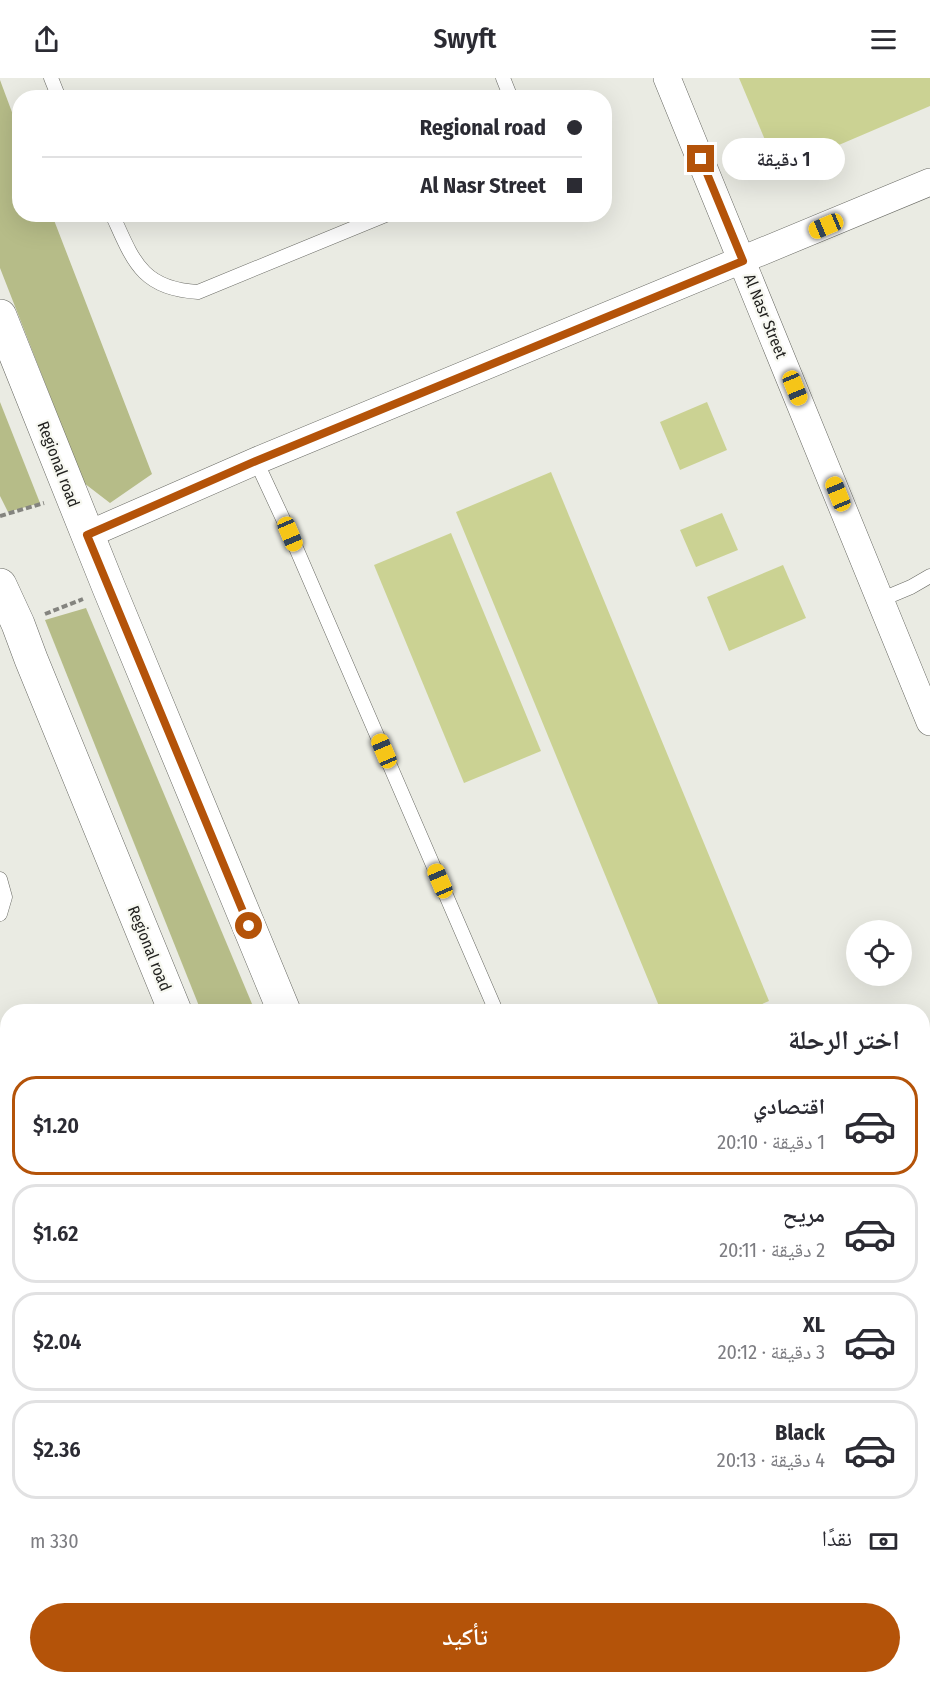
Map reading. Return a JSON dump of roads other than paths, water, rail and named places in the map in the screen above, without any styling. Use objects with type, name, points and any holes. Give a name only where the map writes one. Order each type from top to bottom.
[{"type":"highway","name":"Regional road","points":[[0,316],[70,495],[281,1004]]},
{"type":"highway","name":"Regional road","points":[[0,585],[18,624],[172,1004]]},
{"type":"street","name":"Al Nasr Street","points":[[667,78],[930,722]]},
{"type":"street","points":[[87,535],[256,461],[930,182]]},
{"type":"lane","points":[[116,222],[133,261],[142,271],[168,287],[198,292],[369,222]]},
{"type":"lane","points":[[256,461],[290,534],[493,1004]]},
{"type":"lane","points":[[880,600],[930,576]]},
{"type":"lane","points":[[0,879],[5,897],[0,914]]}]
